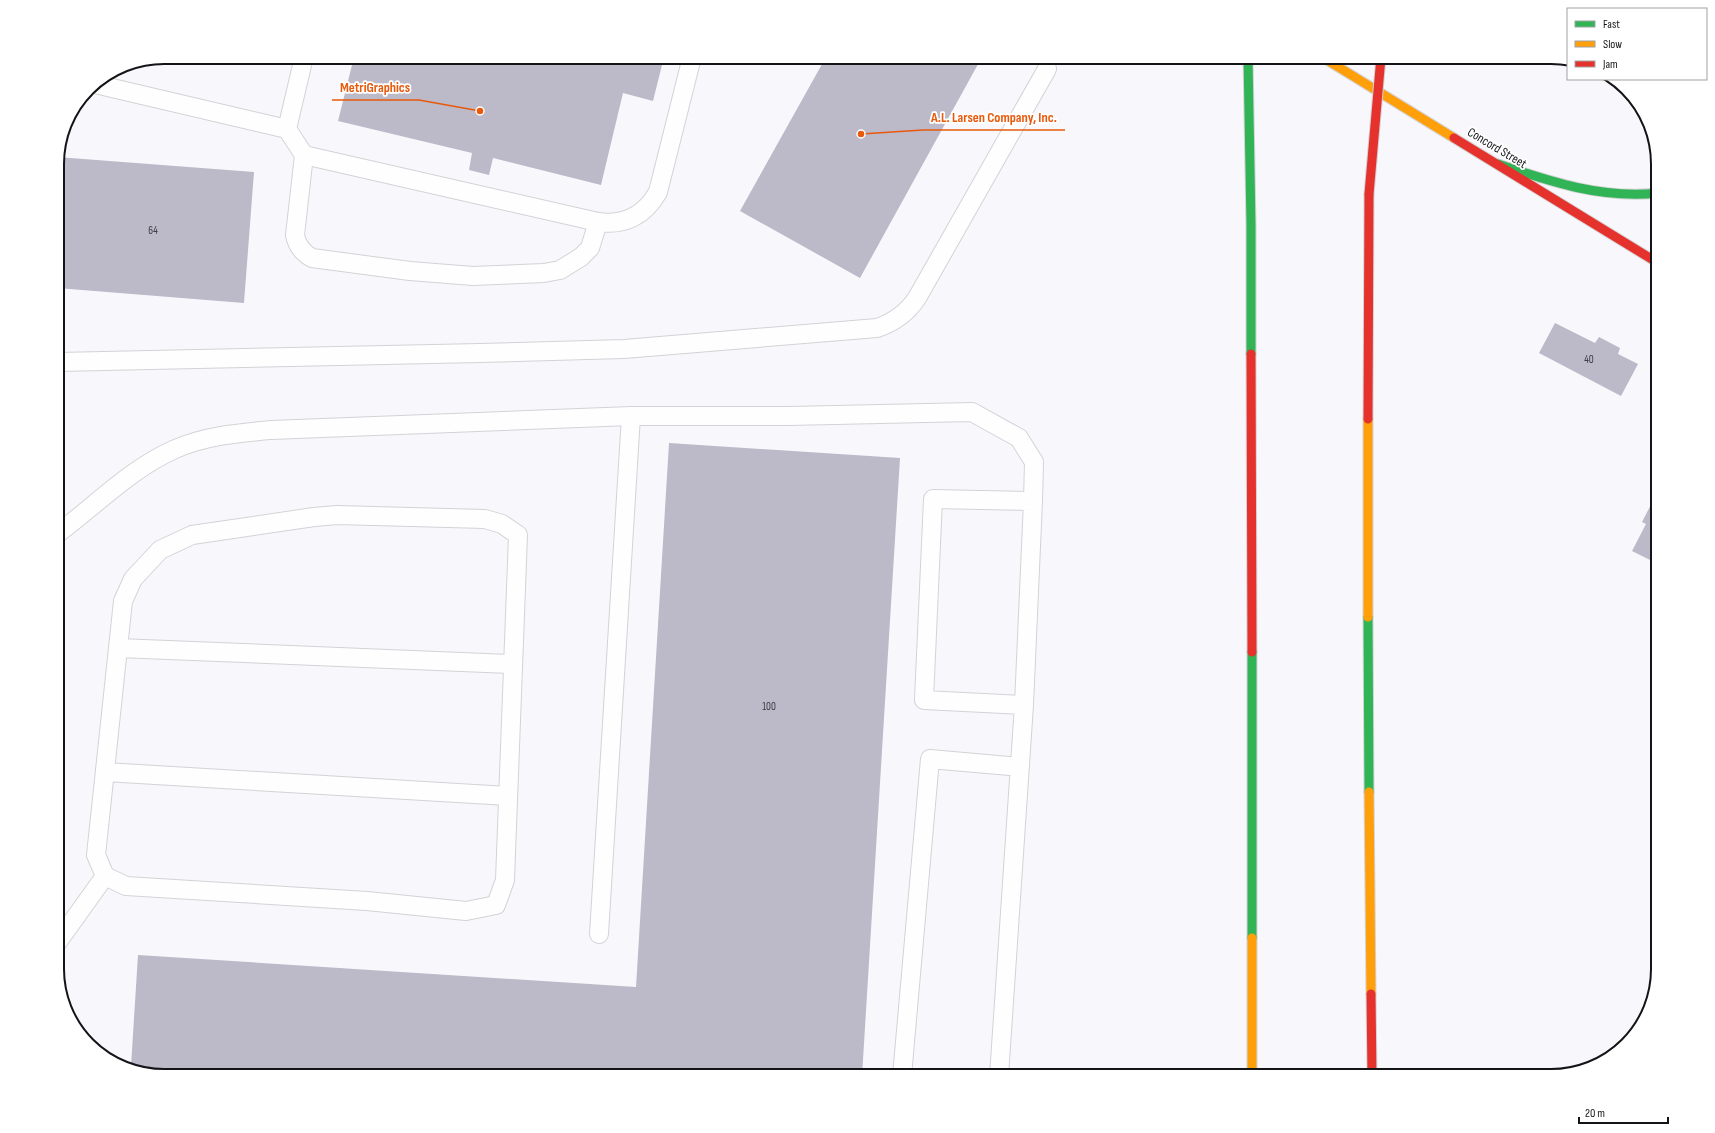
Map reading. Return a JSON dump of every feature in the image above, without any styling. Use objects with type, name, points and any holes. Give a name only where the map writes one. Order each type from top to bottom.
[{"type":"main road","points":[[1244,64],[1249,124]]},
{"type":"main road","points":[[1248,64],[1252,1069]]},
{"type":"main road","name":"Concord Street","points":[[1334,64],[1651,258]]},
{"type":"main road","points":[[1369,194],[1381,64]]},
{"type":"main road","points":[[1367,72],[1369,194],[1367,519],[1372,1069]]},
{"type":"main road","points":[[1498,164],[1547,180],[1594,192],[1630,195],[1651,194]]},
{"type":"lane","points":[[286,129],[302,64]]},
{"type":"lane","points":[[304,155],[598,222],[619,223],[629,220],[646,209],[658,192],[690,64]]},
{"type":"lane","points":[[64,362],[480,354],[624,349],[877,328],[896,320],[905,314],[917,298],[1046,69]]},
{"type":"lane","points":[[102,86],[286,129],[304,155],[295,235],[299,246],[312,258],[410,271],[466,275],[544,273],[560,270],[582,257],[590,248],[598,222]]},
{"type":"lane","points":[[64,528],[135,472],[153,460],[173,450],[206,439],[238,433],[271,430],[631,416],[789,416],[972,412],[1019,438],[1034,462],[1033,501],[1024,705],[999,1069]]},
{"type":"lane","points":[[599,934],[631,416]]},
{"type":"lane","points":[[1024,705],[924,700],[934,499],[1033,501]]},
{"type":"lane","points":[[366,515],[485,519],[502,524],[518,535],[505,880],[496,906],[466,911],[366,901],[126,886],[105,876],[96,855],[118,648],[123,601],[133,578],[160,550],[192,535],[329,516],[366,515]]},
{"type":"lane","points":[[118,648],[512,664]]},
{"type":"lane","points":[[903,1069],[930,759],[1020,767]]},
{"type":"lane","points":[[105,772],[508,796]]},
{"type":"lane","points":[[64,933],[105,876]]},
{"type":"building","points":[[352,64],[662,64],[653,101],[623,93],[601,185],[493,158],[489,175],[469,170],[472,153],[338,121]]},
{"type":"building","points":[[822,64],[978,64],[860,278],[740,211]]},
{"type":"building","points":[[64,158],[254,172],[244,303],[64,289]]},
{"type":"building","points":[[1555,323],[1595,343],[1599,337],[1620,348],[1618,354],[1638,364],[1621,396],[1539,353]]},
{"type":"building","points":[[669,443],[900,458],[862,1069],[164,1069],[138,1066],[131,1064],[138,955],[636,987]]},
{"type":"building","points":[[1651,505],[1651,560],[1632,551],[1646,524],[1642,522]]},
{"type":"traffic: fast","points":[[1248,64],[1251,225],[1251,354]]},
{"type":"traffic: fast","points":[[1498,164],[1577,188],[1617,194],[1651,193]]},
{"type":"traffic: fast","points":[[1368,617],[1369,792]]},
{"type":"traffic: fast","points":[[1252,652],[1252,938]]},
{"type":"traffic: slow","points":[[1333,64],[1454,138]]},
{"type":"traffic: slow","points":[[1368,419],[1368,617]]},
{"type":"traffic: slow","points":[[1369,792],[1371,994]]},
{"type":"traffic: slow","points":[[1252,938],[1252,1069]]},
{"type":"traffic: jam","points":[[1369,194],[1380,64]]},
{"type":"traffic: jam","points":[[1454,138],[1651,259]]},
{"type":"traffic: jam","points":[[1368,419],[1369,194]]},
{"type":"traffic: jam","points":[[1251,354],[1252,652]]},
{"type":"traffic: jam","points":[[1371,994],[1372,1069]]},
{"type":"place","name":"MetriGraphics","points":[[480,111]]},
{"type":"place","name":"A.L. Larsen Company, Inc.","points":[[861,134]]}]
